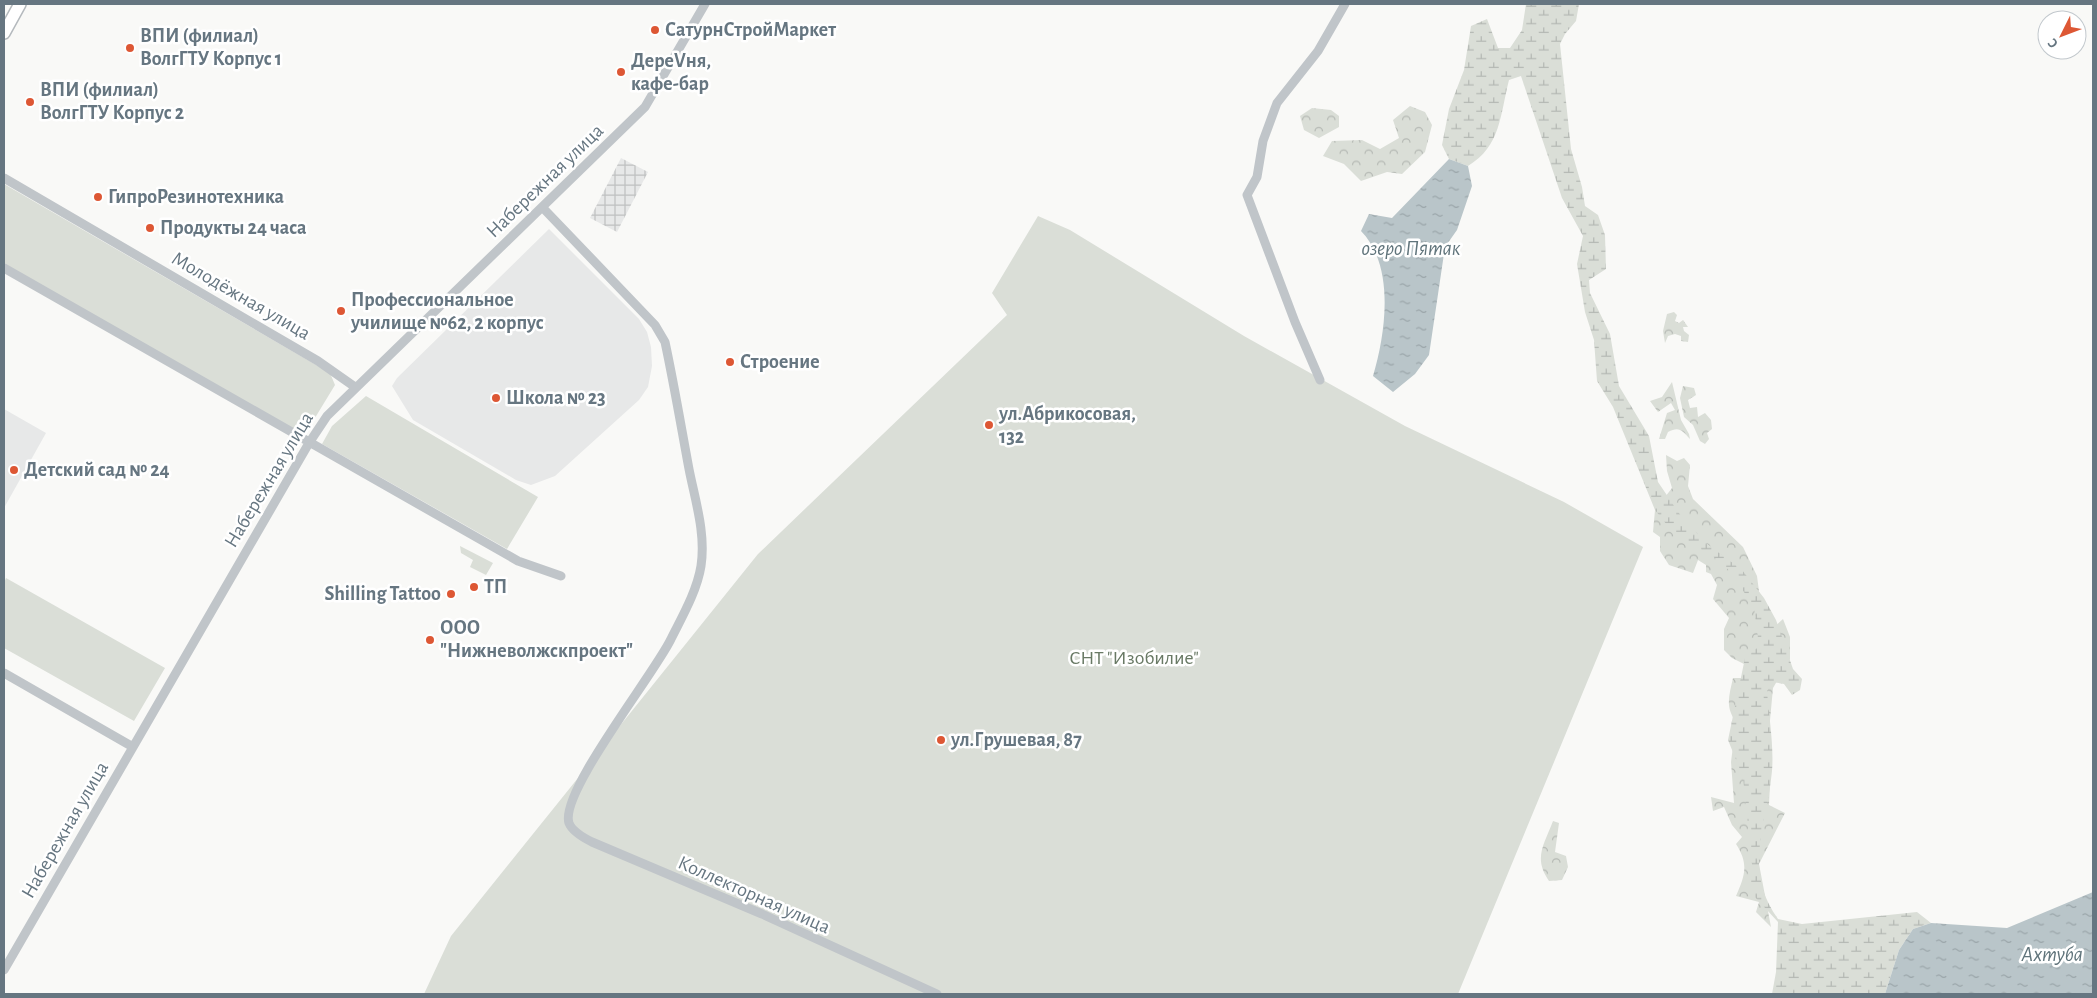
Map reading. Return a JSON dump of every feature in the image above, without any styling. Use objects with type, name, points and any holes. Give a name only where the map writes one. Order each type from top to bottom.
[{"type":"main road","points":[[4,33],[20,4]]},
{"type":"street","name":"Набережная улица","points":[[4,970],[309,442],[327,416],[645,107],[705,4]]},
{"type":"street","points":[[1320,380],[1295,322],[1247,195],[1257,177],[1263,141],[1277,103],[1318,50],[1345,4]]},
{"type":"street","name":"Молодёжная улица","points":[[4,178],[318,362],[355,387]]},
{"type":"street","name":"Коллекторная улица","points":[[543,208],[655,325],[665,342],[703,545],[701,567],[696,583],[670,642],[574,795],[569,815],[570,824],[582,837],[592,842],[762,914],[937,994]]},
{"type":"street","points":[[4,268],[518,561],[561,576]]},
{"type":"street","points":[[4,673],[134,747]]},
{"type":"shaded area","points":[[621,158],[648,172],[617,232],[590,218]]},
{"type":"shaded area","points":[[549,229],[639,319],[647,332],[651,347],[652,366],[648,387],[639,400],[555,476],[531,485],[516,480],[413,420],[392,386],[397,378]]},
{"type":"shaded area","name":"Детский сад № 24","points":[[4,409],[46,433],[4,508]]},
{"type":"green space","points":[[1526,4],[1579,4],[1576,21],[1565,34],[1560,44],[1571,149],[1582,187],[1585,206],[1598,215],[1605,235],[1606,269],[1589,280],[1590,293],[1610,334],[1619,386],[1649,436],[1658,482],[1681,516],[1706,543],[1742,570],[1764,598],[1776,620],[1793,669],[1802,679],[1800,690],[1792,695],[1784,684],[1773,682],[1767,691],[1772,742],[1772,771],[1762,829],[1759,865],[1761,883],[1767,901],[1778,919],[1802,924],[1917,912],[1931,923],[1913,929],[1899,950],[1885,994],[1772,994],[1776,972],[1778,922],[1755,897],[1748,881],[1752,865],[1743,777],[1728,740],[1745,658],[1759,646],[1754,607],[1730,571],[1709,553],[1679,540],[1655,510],[1613,407],[1597,381],[1594,340],[1585,312],[1577,264],[1583,236],[1562,198],[1521,76],[1509,80],[1497,129],[1487,149],[1479,158],[1468,166],[1449,159],[1442,145],[1449,109],[1464,70],[1471,26],[1487,19],[1498,48],[1510,48],[1522,30]]},
{"type":"green space","points":[[1410,106],[1425,112],[1432,125],[1425,152],[1402,174],[1387,172],[1361,181],[1344,164],[1323,156],[1332,141],[1362,140],[1380,149],[1399,138],[1393,120]]},
{"type":"green space","points":[[1312,108],[1331,110],[1339,116],[1339,127],[1319,138],[1304,130],[1300,116]]},
{"type":"green space","points":[[4,184],[330,373],[335,385],[307,431],[296,431],[4,266]]},
{"type":"green space","name":"СНТ \"Изобилие\"","points":[[1038,216],[1070,230],[1244,336],[1405,426],[1564,502],[1643,547],[1458,994],[424,994],[451,936],[758,554],[1007,315],[992,293]]},
{"type":"green space","points":[[1674,312],[1677,315],[1675,321],[1679,323],[1683,320],[1688,327],[1683,327],[1684,331],[1689,335],[1688,342],[1681,341],[1681,336],[1675,334],[1668,336],[1665,343],[1663,331],[1667,314]]},
{"type":"green space","points":[[1672,382],[1681,420],[1690,439],[1678,429],[1668,432],[1665,439],[1659,439],[1667,413],[1675,410],[1671,403],[1658,412],[1650,401],[1662,397]]},
{"type":"green space","points":[[1683,386],[1694,388],[1696,395],[1688,400],[1690,408],[1697,407],[1698,417],[1705,413],[1711,420],[1712,429],[1707,433],[1709,439],[1705,444],[1700,441],[1693,425],[1684,417],[1680,398]]},
{"type":"green space","points":[[366,396],[538,497],[507,549],[322,444],[332,426]]},
{"type":"green space","points":[[1666,455],[1677,461],[1684,458],[1690,465],[1688,486],[1693,499],[1743,547],[1757,576],[1763,622],[1773,628],[1783,619],[1790,637],[1790,659],[1773,688],[1769,731],[1771,763],[1769,805],[1785,813],[1759,864],[1771,927],[1756,912],[1759,902],[1736,896],[1742,882],[1744,870],[1743,858],[1736,844],[1742,837],[1732,825],[1724,807],[1713,811],[1711,797],[1734,803],[1731,762],[1736,722],[1730,711],[1729,696],[1733,678],[1745,678],[1750,667],[1732,658],[1724,650],[1724,629],[1729,618],[1713,599],[1717,585],[1711,574],[1706,572],[1706,565],[1698,560],[1693,573],[1669,565],[1660,551],[1660,537],[1653,532],[1655,510],[1672,488],[1667,471]]},
{"type":"green space","points":[[460,546],[493,563],[486,575],[470,567],[473,560],[461,553]]},
{"type":"green space","points":[[6,578],[165,668],[134,721],[4,648],[4,583]]},
{"type":"green space","points":[[1553,821],[1559,823],[1555,852],[1566,856],[1568,867],[1562,880],[1549,881],[1544,873],[1541,858]]},
{"type":"water","name":"озеро Пятак","points":[[1449,159],[1468,166],[1472,186],[1457,230],[1445,247],[1429,355],[1415,374],[1393,392],[1373,376],[1381,340],[1385,300],[1379,262],[1372,245],[1361,231],[1369,214],[1392,218]]},
{"type":"water","name":"Ахтуба","points":[[2093,892],[2093,994],[1885,994],[1899,950],[1913,929],[1931,923],[2007,928]]},
{"type":"place","name":"СатурнСтройМаркет","points":[[655,30]]},
{"type":"place","name":"ВПИ (филиал) ВолгГТУ Корпус 1","points":[[130,48]]},
{"type":"place","name":"ДереVня, кафе-бар","points":[[621,72]]},
{"type":"place","name":"ВПИ (филиал) ВолгГТУ Корпус 2","points":[[30,102]]},
{"type":"place","name":"ГипроРезинотехника","points":[[98,197]]},
{"type":"place","name":"Продукты 24 часа","points":[[150,228]]},
{"type":"place","name":"Профессиональное училище №62, 2 корпус","points":[[341,311]]},
{"type":"place","name":"Строение","points":[[730,362]]},
{"type":"place","name":"Школа № 23","points":[[496,398]]},
{"type":"place","name":"ул.Абрикосовая, 132","points":[[989,425]]},
{"type":"place","name":"Детский сад № 24","points":[[14,470]]},
{"type":"place","name":"ТП","points":[[474,587]]},
{"type":"place","name":"Shilling Tattoo","points":[[451,594]]},
{"type":"place","name":"ООО \"Нижневолжскпроект\"","points":[[430,640]]},
{"type":"place","name":"ул.Грушевая, 87","points":[[941,740]]}]
